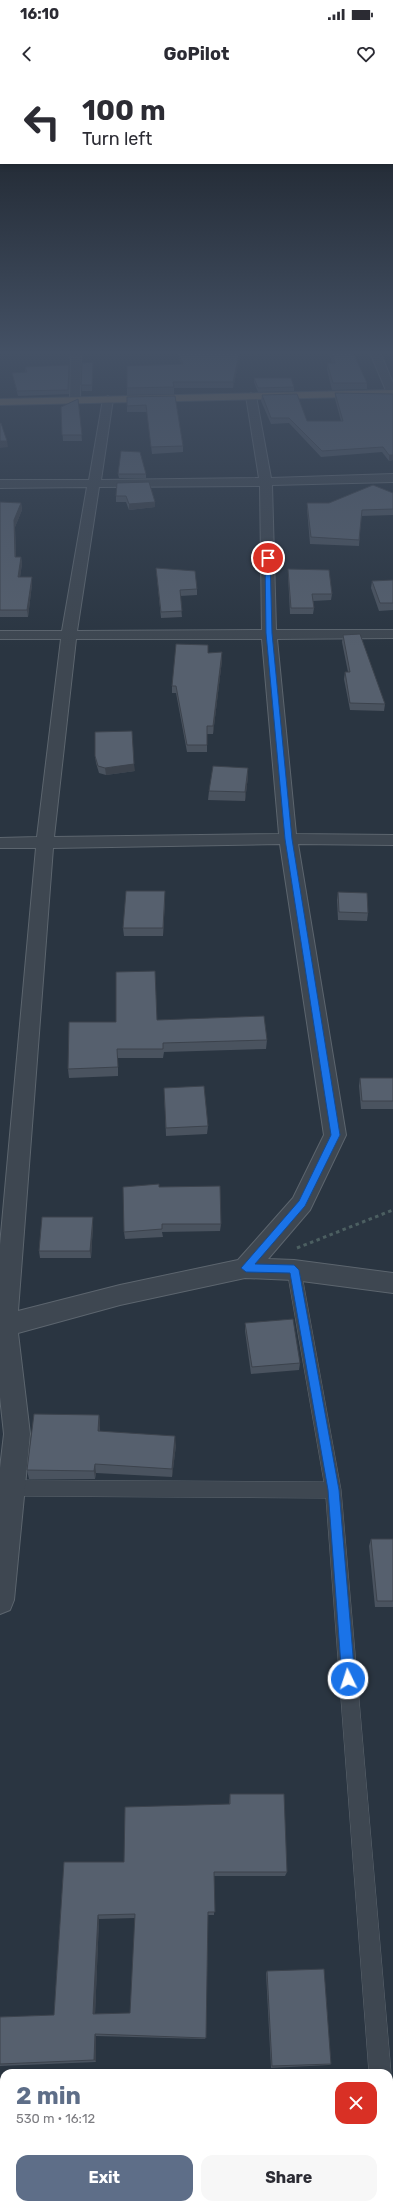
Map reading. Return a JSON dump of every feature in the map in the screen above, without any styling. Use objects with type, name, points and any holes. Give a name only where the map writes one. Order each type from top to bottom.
[{"type":"street","points":[[0,1600],[17,1434],[2,1326],[45,844],[69,634],[99,449]]},
{"type":"street","points":[[246,1268],[302,1204],[335,1135],[288,839],[269,633],[266,482],[260,449]]},
{"type":"street","points":[[0,484],[266,482],[393,478]]},
{"type":"street","points":[[0,635],[269,633],[393,634]]},
{"type":"street","points":[[0,843],[45,844],[288,839],[393,840]]},
{"type":"street","points":[[2,1326],[120,1295],[246,1268],[292,1260],[393,1283]]},
{"type":"lane","points":[[292,1260],[333,1490],[380,2069]]},
{"type":"lane","points":[[12,1488],[333,1490]]},
{"type":"path","points":[[292,1260],[393,1210]]},
{"type":"building","points":[[320,449],[347,449],[322,451]]},
{"type":"building","points":[[385,449],[393,449],[393,455],[389,455]]},
{"type":"building","points":[[121,451],[140,452],[146,474],[118,474]]},
{"type":"building","points":[[149,482],[155,502],[129,504],[126,496],[116,496],[117,483]]},
{"type":"building","points":[[373,485],[393,493],[393,509],[362,510],[359,540],[311,537],[307,503],[329,503]]},
{"type":"building","points":[[0,502],[21,503],[14,520],[15,557],[21,557],[18,577],[32,577],[27,610],[0,610]]},
{"type":"building","points":[[156,568],[195,571],[197,589],[180,590],[182,611],[161,612]]},
{"type":"building","points":[[288,569],[329,570],[332,594],[312,594],[314,608],[291,608]]},
{"type":"building","points":[[393,580],[393,603],[380,603],[372,581]]},
{"type":"building","points":[[360,634],[385,704],[350,703],[345,672],[350,672],[343,635]]},
{"type":"building","points":[[176,644],[208,645],[208,653],[222,652],[213,726],[207,726],[207,745],[187,745],[176,686],[172,686]]},
{"type":"building","points":[[132,731],[134,764],[105,768],[98,766],[95,756],[95,732]]},
{"type":"building","points":[[213,766],[248,768],[245,792],[209,791]]},
{"type":"building","points":[[126,891],[165,891],[163,928],[123,928]]},
{"type":"building","points":[[338,892],[367,893],[368,913],[339,912]]},
{"type":"building","points":[[155,971],[157,1020],[264,1016],[267,1040],[163,1043],[163,1049],[117,1049],[118,1067],[68,1069],[69,1022],[116,1022],[116,972]]},
{"type":"building","points":[[360,1078],[393,1078],[393,1101],[362,1101]]},
{"type":"building","points":[[204,1086],[208,1126],[166,1128],[164,1088]]},
{"type":"building","points":[[159,1184],[159,1187],[220,1186],[221,1224],[162,1224],[162,1229],[124,1232],[123,1187]]},
{"type":"building","points":[[42,1217],[93,1217],[90,1251],[39,1251]]},
{"type":"building","points":[[293,1319],[300,1363],[252,1367],[245,1323]]},
{"type":"building","points":[[34,1414],[99,1415],[98,1431],[175,1436],[172,1469],[95,1464],[94,1471],[27,1470]]},
{"type":"building","points":[[371,1539],[393,1539],[393,1601],[377,1601]]},
{"type":"building","points":[[230,1794],[284,1794],[287,1872],[214,1872],[215,1912],[208,1912],[206,2038],[95,2034],[94,2060],[0,2064],[0,2017],[54,2015],[64,1862],[124,1862],[125,1807],[230,1804]],"holes":[[[135,1914],[130,2013],[93,2014],[98,1915]]]},
{"type":"building","points":[[324,1969],[331,2064],[272,2066],[267,1971]]},
{"type":"route","points":[[268,558],[269,633],[288,839],[335,1135],[302,1204],[246,1268],[294,1270],[333,1490],[348,1679]]}]
